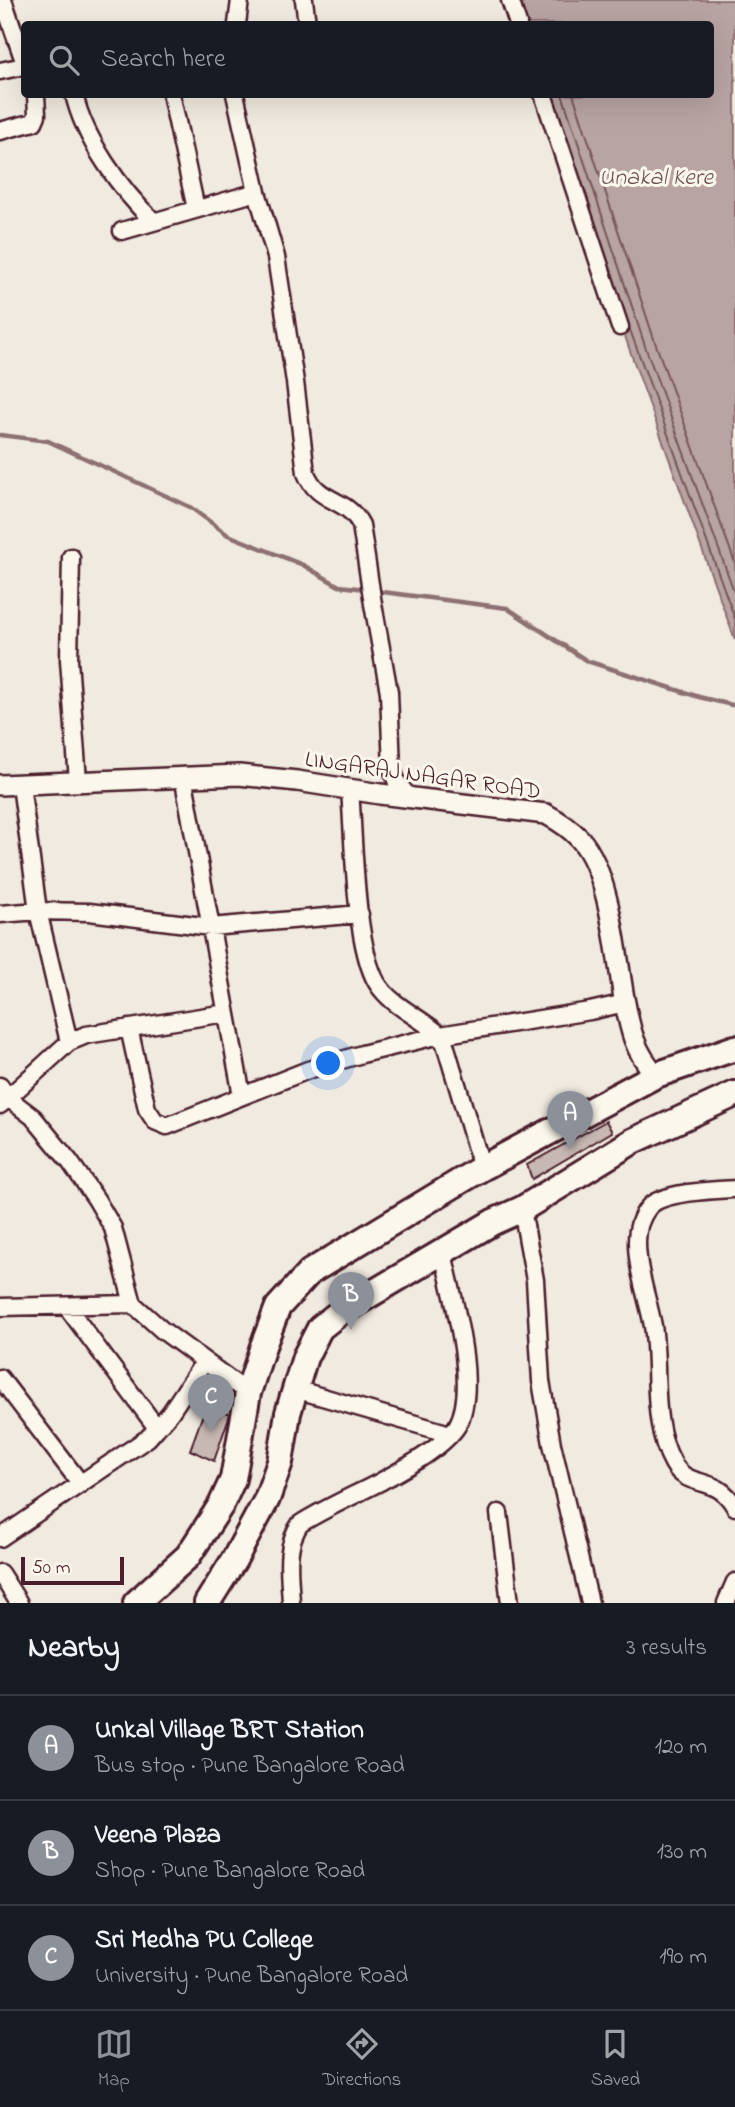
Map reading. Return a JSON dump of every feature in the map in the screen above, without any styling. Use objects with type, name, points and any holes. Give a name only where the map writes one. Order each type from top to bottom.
[{"type":"main road","points":[[136,1603],[188,1556],[221,1505],[233,1479],[248,1393],[263,1346],[278,1307],[310,1272],[482,1168],[656,1075],[735,1048]]},
{"type":"main road","points":[[206,1603],[234,1560],[267,1499],[280,1462],[295,1389],[305,1357],[320,1328],[339,1313],[493,1222],[522,1209],[634,1141],[735,1094]]},
{"type":"street","points":[[236,21],[240,0]]},
{"type":"street","points":[[304,0],[307,21]]},
{"type":"street","points":[[510,0],[517,21]]},
{"type":"street","points":[[4,9],[21,56]]},
{"type":"street","points":[[0,71],[21,65]]},
{"type":"street","points":[[0,131],[34,122],[37,114],[36,98]]},
{"type":"street","points":[[75,98],[83,122],[112,172],[127,194],[153,221]]},
{"type":"street","points":[[172,98],[196,209]]},
{"type":"street","points":[[236,98],[275,257],[306,472],[312,486],[355,513],[361,525],[390,692],[393,769],[397,783],[409,797]]},
{"type":"street","points":[[544,98],[620,327]]},
{"type":"street","points":[[122,230],[257,192]]},
{"type":"street","points":[[71,557],[69,660],[78,781]]},
{"type":"street","name":"LINGARAJ NAGAR ROAD","points":[[0,785],[239,775],[546,814],[573,832],[595,862],[605,894],[636,1049],[656,1075]]},
{"type":"street","points":[[184,776],[242,1096]]},
{"type":"street","points":[[21,785],[38,911],[69,1042]]},
{"type":"street","points":[[350,790],[360,914],[369,966],[377,984],[400,1006],[440,1035],[482,1168]]},
{"type":"street","points":[[0,914],[38,911],[89,912],[211,927],[360,914]]},
{"type":"street","points":[[130,1028],[147,1109],[161,1125],[174,1125],[308,1070],[440,1035],[625,1003]]},
{"type":"street","points":[[226,1013],[86,1035],[69,1042],[3,1096],[33,1117],[96,1199],[113,1228],[134,1304],[142,1314],[248,1393]]},
{"type":"street","points":[[735,1189],[663,1198],[649,1205],[639,1221],[637,1242],[656,1347],[660,1424],[672,1462],[681,1475],[724,1491],[735,1507]]},
{"type":"street","points":[[522,1209],[535,1280],[541,1381],[552,1444],[590,1603]]},
{"type":"street","points":[[291,1603],[291,1538],[300,1524],[414,1462],[450,1434],[457,1425],[464,1407],[463,1345],[443,1253]]},
{"type":"street","points":[[0,1307],[134,1304]]},
{"type":"street","points":[[67,1307],[157,1429]]},
{"type":"street","points":[[0,1538],[136,1447],[157,1429],[204,1362]]},
{"type":"street","points":[[0,1378],[81,1484]]},
{"type":"street","points":[[295,1389],[450,1434]]},
{"type":"street","points":[[499,1513],[510,1603]]},
{"type":"street","points":[[0,1573],[19,1603]]},
{"type":"street","points":[[726,1603],[735,1582]]},
{"type":"water","name":"Unakal Kere","points":[[514,0],[735,0],[735,640],[630,351],[546,98],[714,98],[714,21],[521,21]]},
{"type":"building","points":[[606,1121],[612,1132],[532,1179],[527,1165]]},
{"type":"building","points":[[206,1406],[230,1414],[214,1461],[190,1450]]},
{"type":"waterway","points":[[0,435],[48,441],[190,507],[228,535],[303,565],[339,586],[366,589]]},
{"type":"waterway","points":[[375,591],[507,608],[587,661],[732,705]]},
{"type":"place","name":"Unkal Village BRT Station","points":[[570,1149]]},
{"type":"place","name":"Veena Plaza","points":[[351,1330]]},
{"type":"place","name":"Sri Medha PU College","points":[[211,1432]]}]
